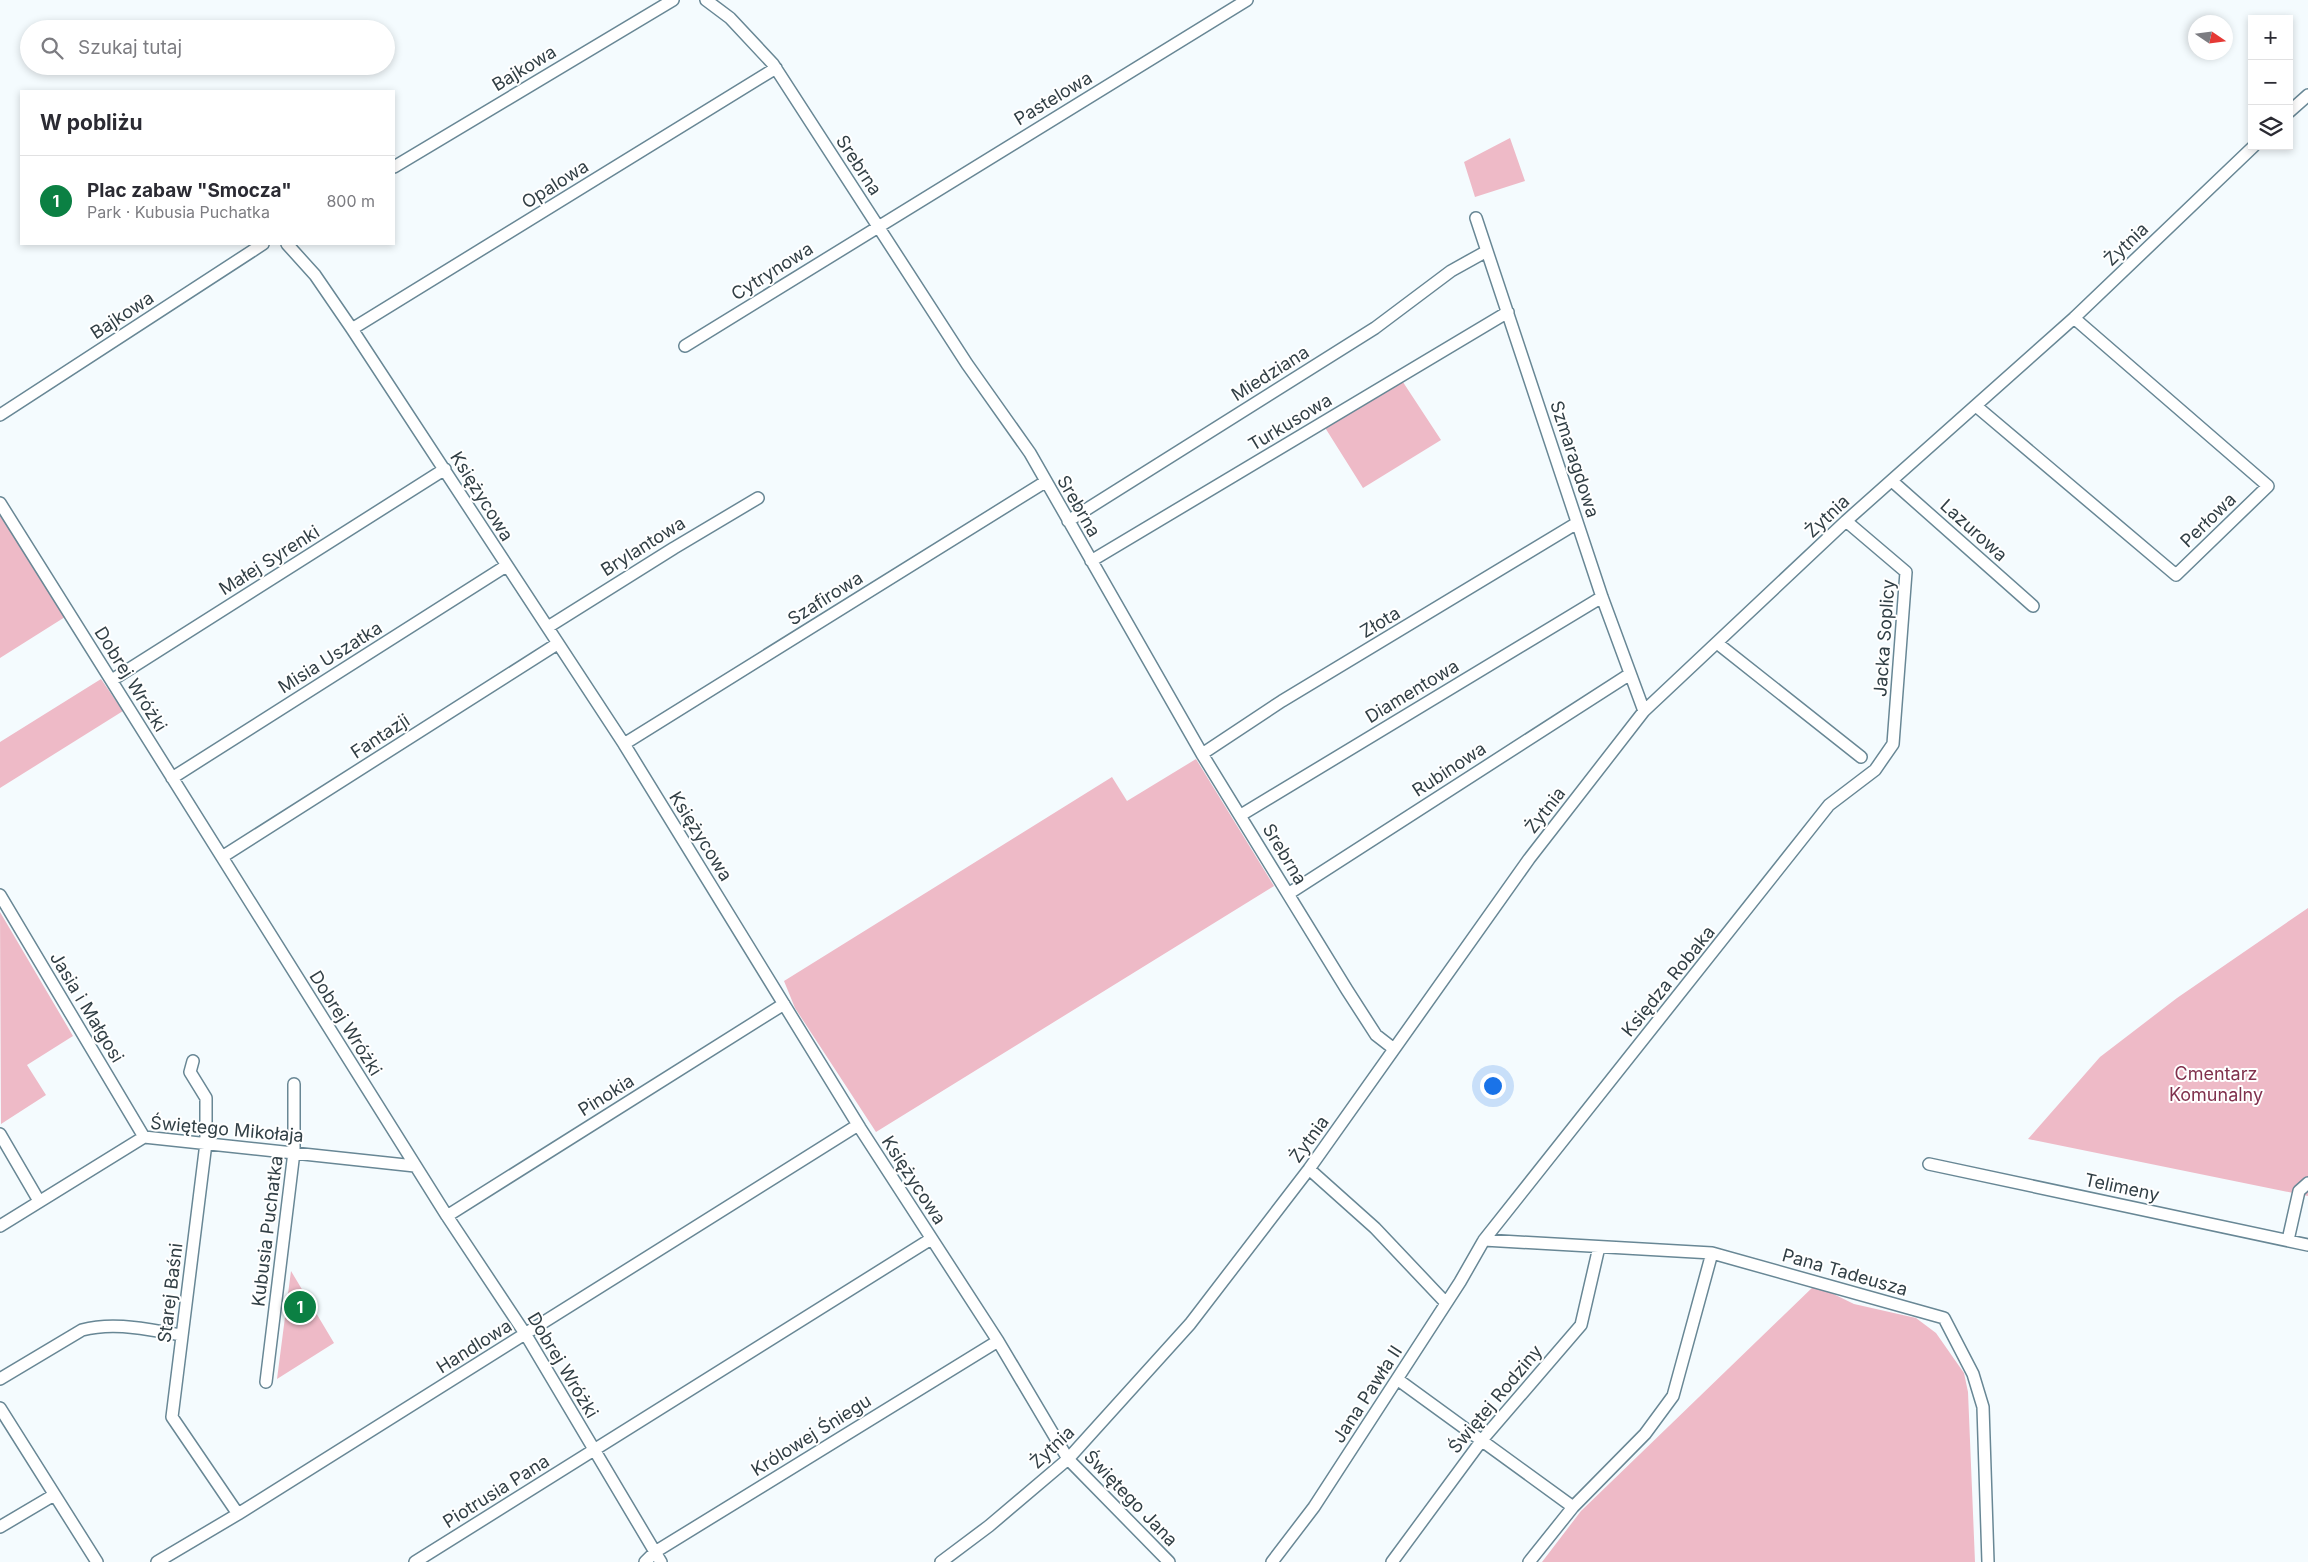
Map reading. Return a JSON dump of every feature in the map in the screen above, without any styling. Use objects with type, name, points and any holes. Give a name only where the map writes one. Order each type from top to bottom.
[{"type":"street","name":"Bajkowa","points":[[395,166],[673,0]]},
{"type":"street","name":"Srebrna","points":[[706,0],[730,18],[776,68],[967,364],[1030,453],[1202,754],[1376,1035],[1394,1049]]},
{"type":"street","name":"Pastelowa","points":[[878,226],[1247,0]]},
{"type":"street","name":"Opalowa","points":[[352,329],[776,68]]},
{"type":"street","points":[[2293,108],[2308,95]]},
{"type":"street","name":"Żytnia","points":[[941,1562],[989,1526],[1068,1459],[1190,1324],[1309,1170],[1529,859],[1644,711],[1846,521],[2074,318],[2250,150]]},
{"type":"street","name":"Szmaragdowa","points":[[1476,218],[1602,597],[1644,711]]},
{"type":"street","name":"Cytrynowa","points":[[686,346],[878,226]]},
{"type":"street","name":"Bajkowa","points":[[0,415],[261,245]]},
{"type":"street","name":"Księżycowa","points":[[288,245],[315,275],[352,329],[624,744],[858,1125],[998,1340],[1068,1459]]},
{"type":"street","name":"Miedziana","points":[[1068,520],[1375,328],[1451,271],[1487,251]]},
{"type":"street","name":"Turkusowa","points":[[1091,561],[1508,312]]},
{"type":"street","name":"Perłowa","points":[[1976,406],[2176,575],[2268,486],[2074,318]]},
{"type":"street","name":"Małej Syrenki","points":[[112,680],[445,469]]},
{"type":"street","name":"Lazurowa","points":[[1892,481],[2034,606]]},
{"type":"street","name":"Szafirowa","points":[[624,744],[1045,482]]},
{"type":"street","name":"Brylantowa","points":[[548,627],[758,498]]},
{"type":"street","name":"Dobrej Wróżki","points":[[0,503],[447,1216],[526,1335],[658,1557]]},
{"type":"street","name":"Jacka Soplicy","points":[[1846,521],[1906,572],[1893,744],[1888,752]]},
{"type":"street","name":"Złota","points":[[1202,754],[1282,701],[1577,522]]},
{"type":"street","name":"Misia Uszatka","points":[[172,778],[506,566]]},
{"type":"street","name":"Diamentowa","points":[[1241,815],[1602,597]]},
{"type":"street","points":[[1717,643],[1861,758]]},
{"type":"street","name":"Fantazji","points":[[222,858],[558,644]]},
{"type":"street","name":"Rubinowa","points":[[1288,894],[1630,674]]},
{"type":"street","name":"Księdza Robaka","points":[[1484,1240],[1828,805],[1874,770],[1888,752]]},
{"type":"street","name":"Jasia i Małgosi","points":[[0,895],[144,1137]]},
{"type":"street","name":"Pinokia","points":[[447,1216],[784,1004]]},
{"type":"street","name":"Starej Baśni","points":[[193,1062],[190,1072],[206,1098],[206,1143],[172,1417],[238,1514]]},
{"type":"street","name":"Kubusia Puchatka","points":[[266,1382],[294,1152],[294,1084]]},
{"type":"street","name":"Handlowa","points":[[157,1562],[238,1514],[526,1335],[858,1125]]},
{"type":"street","points":[[0,1134],[39,1201]]},
{"type":"street","name":"Świętego Mikołaja","points":[[0,1226],[144,1137],[416,1166]]},
{"type":"street","name":"Telimeny","points":[[1929,1164],[2308,1245]]},
{"type":"street","points":[[1309,1170],[1375,1228],[1446,1303]]},
{"type":"street","points":[[2288,1240],[2300,1192],[2308,1183]]},
{"type":"street","name":"Piotrusia Pana","points":[[415,1562],[931,1239]]},
{"type":"street","name":"Pana Tadeusza","points":[[1484,1240],[1712,1253],[1944,1318],[1973,1374],[1983,1407],[1988,1562]]},
{"type":"street","name":"Jana Pawła II","points":[[1272,1562],[1314,1507],[1446,1303],[1484,1240]]},
{"type":"street","name":"Świętej Rodziny","points":[[1392,1562],[1482,1440],[1581,1325],[1599,1247]]},
{"type":"street","points":[[1529,1562],[1573,1507],[1645,1434],[1672,1396],[1712,1253]]},
{"type":"street","points":[[0,1380],[82,1330],[98,1326],[110,1325],[182,1335]]},
{"type":"street","name":"Królowej Śniegu","points":[[645,1562],[658,1557],[998,1340]]},
{"type":"street","points":[[1397,1379],[1573,1507]]},
{"type":"street","points":[[0,1408],[97,1562]]},
{"type":"street","name":"Świętego Jana","points":[[1068,1459],[1169,1562]]},
{"type":"street","points":[[0,1527],[54,1495]]},
{"type":"green space","points":[[1510,138],[1525,181],[1475,197],[1464,162]]},
{"type":"green space","points":[[1401,379],[1441,440],[1363,488],[1324,426]]},
{"type":"green space","points":[[0,509],[65,617],[0,658]]},
{"type":"green space","points":[[101,679],[123,711],[0,788],[0,742]]},
{"type":"green space","points":[[1196,759],[1274,886],[876,1132],[795,1008],[784,981],[1112,777],[1127,801]]},
{"type":"green space","name":"Cmentarz Komunalny","points":[[2308,908],[2308,1196],[2028,1139],[2100,1057],[2177,998]]},
{"type":"green space","points":[[0,912],[73,1036],[27,1065],[46,1095],[1,1124]]},
{"type":"green space","points":[[291,1271],[334,1343],[277,1379]]},
{"type":"green space","points":[[1815,1285],[1854,1304],[1916,1318],[1936,1333],[1964,1373],[1968,1392],[1975,1562],[1542,1562],[1581,1511]]},
{"type":"place","name":"Plac zabaw \"Smocza\"","points":[[300,1307]]}]
